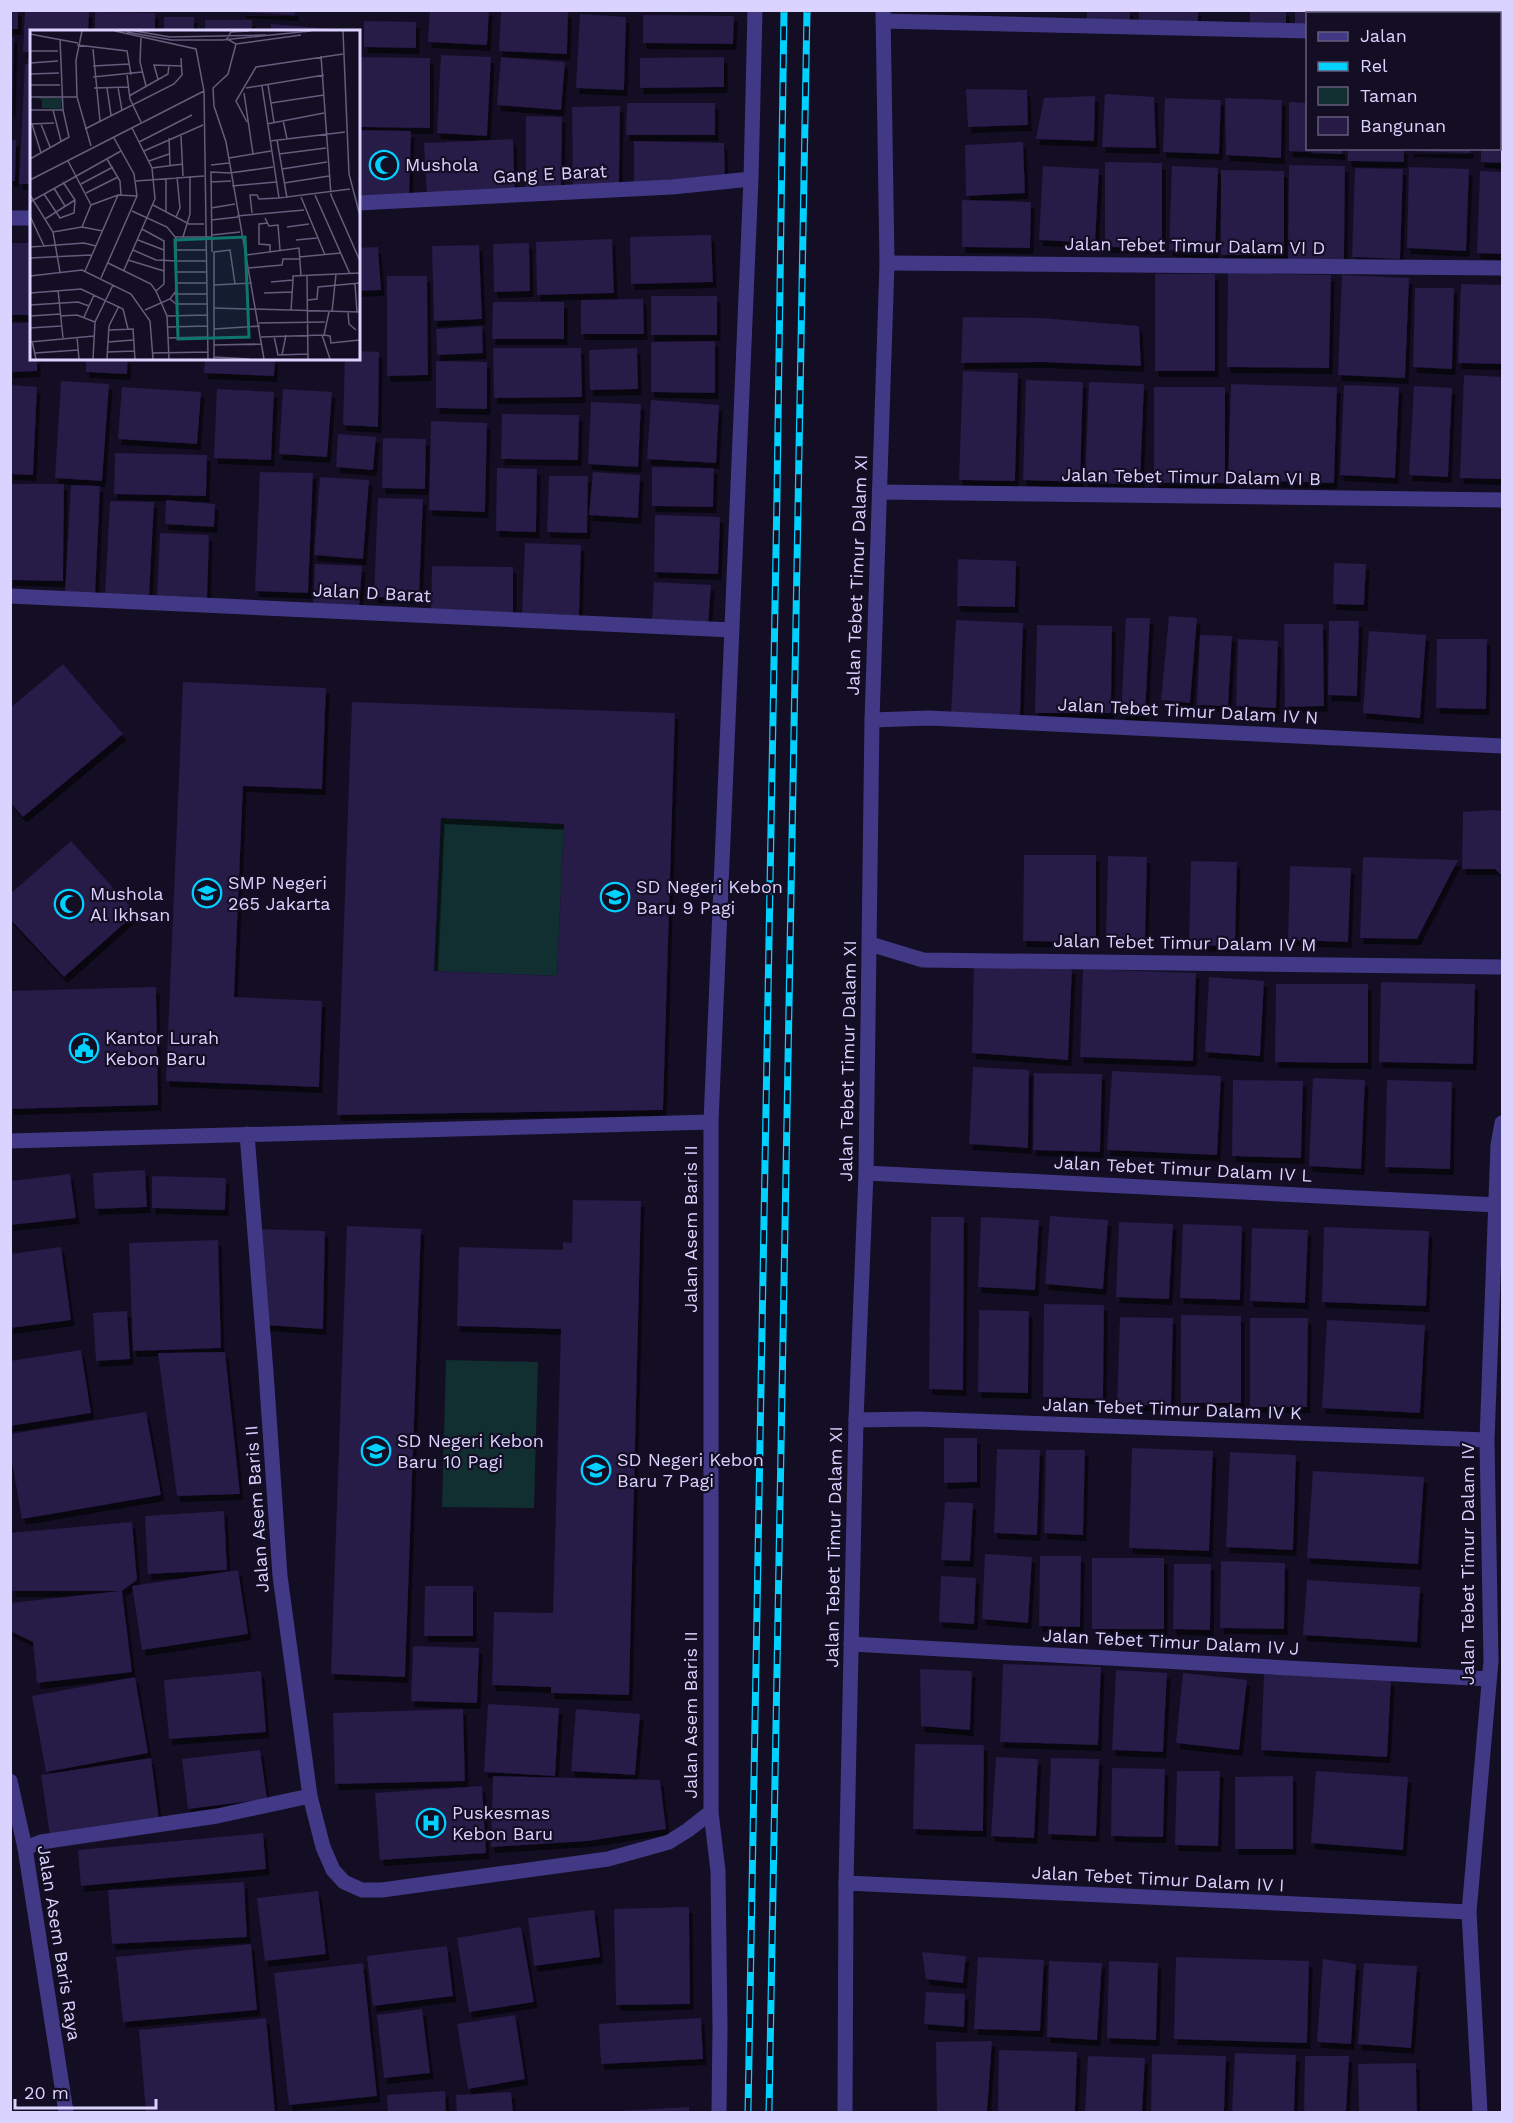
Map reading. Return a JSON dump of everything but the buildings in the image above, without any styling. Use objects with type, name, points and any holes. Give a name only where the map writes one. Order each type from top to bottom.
[{"type":"street","points":[[711,1122],[751,179],[755,10]]},
{"type":"street","points":[[884,16],[1306,31]]},
{"type":"street","name":"Jalan Tebet Timur Dalam XI","points":[[845,2112],[846,1883],[856,1420],[866,1173],[872,720],[888,263],[884,16]]},
{"type":"street","name":"Gang E Barat","points":[[360,203],[672,187],[751,179]]},
{"type":"street","points":[[10,218],[30,218]]},
{"type":"street","name":"Jalan Tebet Timur Dalam VI D","points":[[888,263],[1503,268]]},
{"type":"street","name":"Jalan Tebet Timur Dalam VI B","points":[[879,492],[1503,500]]},
{"type":"street","name":"Jalan D Barat","points":[[10,596],[732,630]]},
{"type":"street","name":"Jalan Tebet Timur Dalam IV N","points":[[872,720],[941,719],[1503,746]]},
{"type":"street","name":"Jalan Tebet Timur Dalam IV M","points":[[870,944],[923,960],[1503,967]]},
{"type":"street","name":"Jalan Asem Baris II","points":[[10,1141],[247,1134],[711,1122],[711,1812],[669,1842],[608,1858],[382,1890],[362,1890],[344,1882],[333,1870],[322,1847],[310,1796],[280,1576],[247,1134]]},
{"type":"street","name":"Jalan Tebet Timur Dalam IV","points":[[1480,2112],[1469,1912],[1489,1679],[1497,1661],[1486,1440],[1498,1145],[1503,1124]]},
{"type":"street","name":"Jalan Tebet Timur Dalam IV L","points":[[866,1173],[1497,1205]]},
{"type":"street","name":"Jalan Tebet Timur Dalam IV K","points":[[856,1420],[917,1419],[1486,1440]]},
{"type":"street","name":"Jalan Tebet Timur Dalam IV J","points":[[851,1644],[1489,1679]]},
{"type":"street","name":"Jalan Asem Baris Raya","points":[[10,1781],[25,1848],[66,2112]]},
{"type":"street","points":[[25,1848],[41,1842],[217,1816],[310,1796]]},
{"type":"street","points":[[711,1812],[718,1871],[719,2112]]},
{"type":"street","name":"Jalan Tebet Timur Dalam IV I","points":[[846,1883],[1469,1912]]},
{"type":"green space","points":[[441,818],[564,824],[557,976],[434,971]]},
{"type":"green space","points":[[446,1360],[538,1362],[534,1508],[442,1507]]},
{"type":"railway","points":[[748,2112],[784,10]]},
{"type":"railway","points":[[769,2112],[807,10]]},
{"type":"place","name":"Mushola","points":[[384,165]]},
{"type":"place","name":"SMP Negeri 265 Jakarta","points":[[207,893]]},
{"type":"place","name":"SD Negeri Kebon Baru 9 Pagi","points":[[615,897]]},
{"type":"place","name":"Mushola Al Ikhsan","points":[[69,904]]},
{"type":"place","name":"Kantor Lurah Kebon Baru","points":[[84,1048]]},
{"type":"place","name":"SD Negeri Kebon Baru 10 Pagi","points":[[376,1451]]},
{"type":"place","name":"SD Negeri Kebon Baru 7 Pagi","points":[[596,1470]]},
{"type":"place","name":"Puskesmas Kebon Baru","points":[[431,1823]]}]
